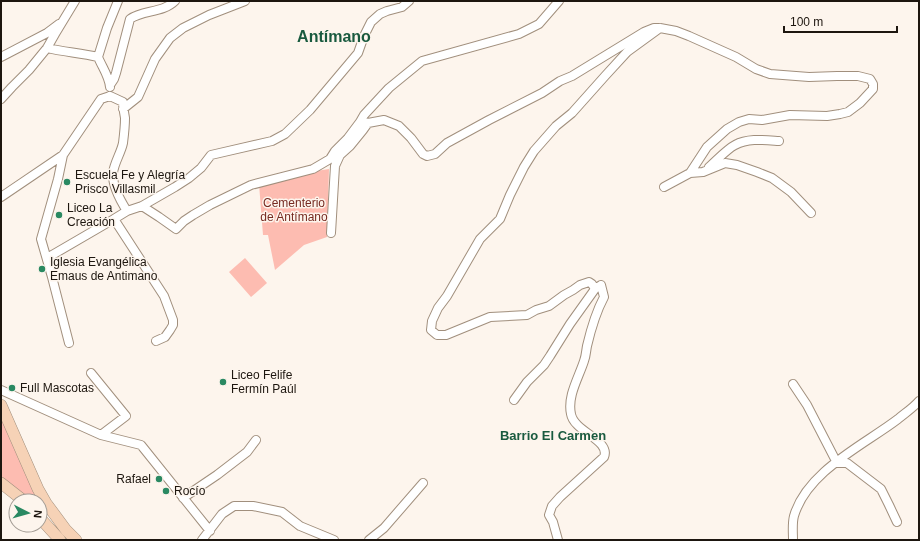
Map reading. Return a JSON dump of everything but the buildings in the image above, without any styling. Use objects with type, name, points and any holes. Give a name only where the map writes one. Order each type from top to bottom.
[{"type":"street","points":[[1,99],[29,70],[47,48],[75,1]]},
{"type":"street","points":[[110,96],[108,76],[98,57],[107,28],[118,1]]},
{"type":"street","points":[[110,85],[116,73],[130,19],[134,16],[164,8],[175,1]]},
{"type":"street","points":[[123,109],[138,96],[155,59],[170,38],[183,28],[209,15],[245,1]]},
{"type":"street","points":[[47,258],[127,211],[142,206],[176,187],[201,168],[211,155],[272,141],[285,134],[310,110],[358,52],[364,36],[372,22],[380,14],[402,7],[409,1]]},
{"type":"street","points":[[331,233],[335,166],[340,155],[350,146],[363,130],[364,114],[389,88],[422,61],[519,34],[539,24],[559,1]]},
{"type":"street","points":[[1,56],[47,33],[64,21]]},
{"type":"street","points":[[142,206],[176,230],[184,221],[193,215],[251,185],[313,169],[319,166],[330,159],[335,151],[364,122],[384,120],[398,126],[411,138],[423,154],[427,156],[435,154],[447,143],[542,93],[644,32],[654,28],[676,31],[689,36],[736,57],[756,69],[770,74],[809,77],[858,76],[870,80],[873,84],[873,89],[860,103],[848,112],[827,116],[790,114],[762,120],[749,119],[739,122],[727,129],[707,147],[690,173]]},
{"type":"street","points":[[595,289],[589,282],[559,298],[549,306],[536,310],[527,315],[490,317],[446,335],[437,335],[430,330],[438,308],[447,296],[480,239],[500,219],[524,167],[534,150],[556,126],[572,113],[627,52],[660,28]]},
{"type":"street","points":[[47,48],[98,57]]},
{"type":"street","points":[[1,197],[63,155],[101,99],[110,96],[123,102],[125,117],[123,142],[113,173],[117,192],[127,211]]},
{"type":"street","points":[[703,172],[733,146],[741,142],[756,140],[778,141]]},
{"type":"street","points":[[63,155],[58,179],[41,239],[69,343]]},
{"type":"street","points":[[664,187],[690,173],[703,172],[725,163],[772,178],[791,192],[811,213]]},
{"type":"street","points":[[114,219],[164,296],[173,320],[173,325],[170,330],[156,341]]},
{"type":"street","points":[[514,400],[527,382],[544,365],[570,324],[595,289],[601,285],[604,297],[596,313],[585,359],[570,405],[573,420],[579,428],[599,442],[606,453],[604,457],[567,490],[552,506],[549,515],[553,522],[558,540]]},
{"type":"street","points":[[91,373],[126,416],[101,435]]},
{"type":"street","points":[[793,384],[807,406],[837,463]]},
{"type":"street","points":[[1,390],[101,435],[141,445],[210,530]]},
{"type":"street","points":[[793,540],[794,517],[800,501],[825,470],[884,430],[919,401]]},
{"type":"street","points":[[1,405],[38,489],[46,503],[66,530],[76,540]]},
{"type":"street","points":[[183,498],[247,452],[256,440]]},
{"type":"street","points":[[837,463],[847,464],[881,489],[897,522]]},
{"type":"street","points":[[1,483],[14,493]]},
{"type":"street","points":[[369,540],[384,528],[422,483]]},
{"type":"street","points":[[37,493],[38,489]]},
{"type":"street","points":[[202,540],[222,514],[234,506],[253,506],[282,512],[300,526],[334,540]]},
{"type":"street","points":[[48,527],[59,539]]},
{"type":"street","points":[[59,539],[59,532],[66,530]]},
{"type":"green space","name":"Cementerio de Antímano","points":[[329,169],[327,237],[304,245],[275,270],[268,235],[263,235],[259,184],[291,175]]},
{"type":"green space","points":[[245,258],[267,283],[251,297],[229,272]]},
{"type":"green space","points":[[1,407],[38,489],[36,493],[18,493],[1,481]]},
{"type":"place","name":"Escuela Fe y Alegría Prisco Villasmil","points":[[67,182]]},
{"type":"place","name":"Liceo La Creación","points":[[59,215]]},
{"type":"place","name":"Iglesia Evangélica Emaus de Antimano","points":[[42,269]]},
{"type":"place","name":"Liceo Felife Fermín Paúl","points":[[223,382]]},
{"type":"place","name":"Full Mascotas","points":[[12,388]]},
{"type":"place","name":"Rafael","points":[[159,479]]},
{"type":"place","name":"Rocío","points":[[166,491]]},
{"type":"district","name":"Antímano","points":[[334,36]]},
{"type":"district","name":"Barrio El Carmen","points":[[553,435]]}]
